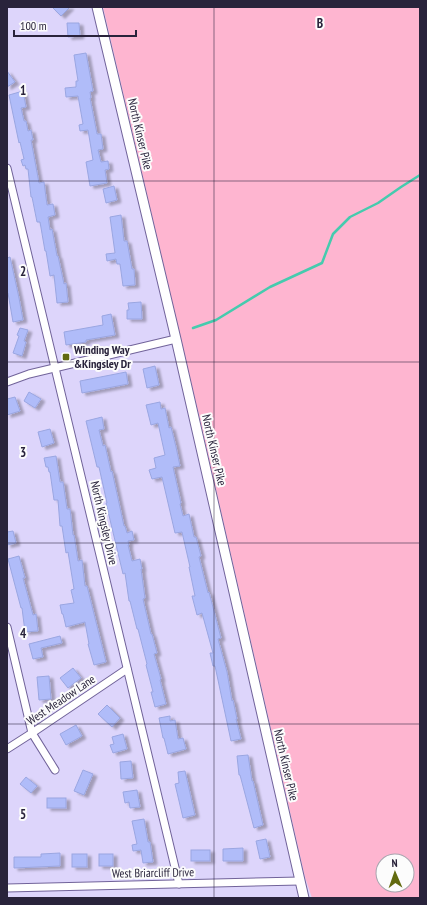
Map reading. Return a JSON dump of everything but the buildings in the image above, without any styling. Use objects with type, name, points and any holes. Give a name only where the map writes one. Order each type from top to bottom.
[{"type":"street","name":"North Kinser Pike","points":[[98,7],[176,339],[304,898]]},
{"type":"street","name":"North Kingsley Drive","points":[[7,168],[179,884]]},
{"type":"street","points":[[7,382],[29,374],[176,339]]},
{"type":"street","points":[[7,627],[32,733],[55,770]]},
{"type":"street","name":"West Meadow Lane","points":[[7,749],[127,670]]},
{"type":"street","name":"West Briarcliff Drive","points":[[7,888],[300,881]]},
{"type":"shaded area","points":[[103,7],[420,7],[420,898],[312,898],[305,877]]},
{"type":"waterway","points":[[193,328],[216,320],[270,287],[322,263],[333,234],[350,217],[378,203],[420,175]]},
{"type":"place","name":"Winding Way &Kingsley Dr","points":[[66,357]]}]
